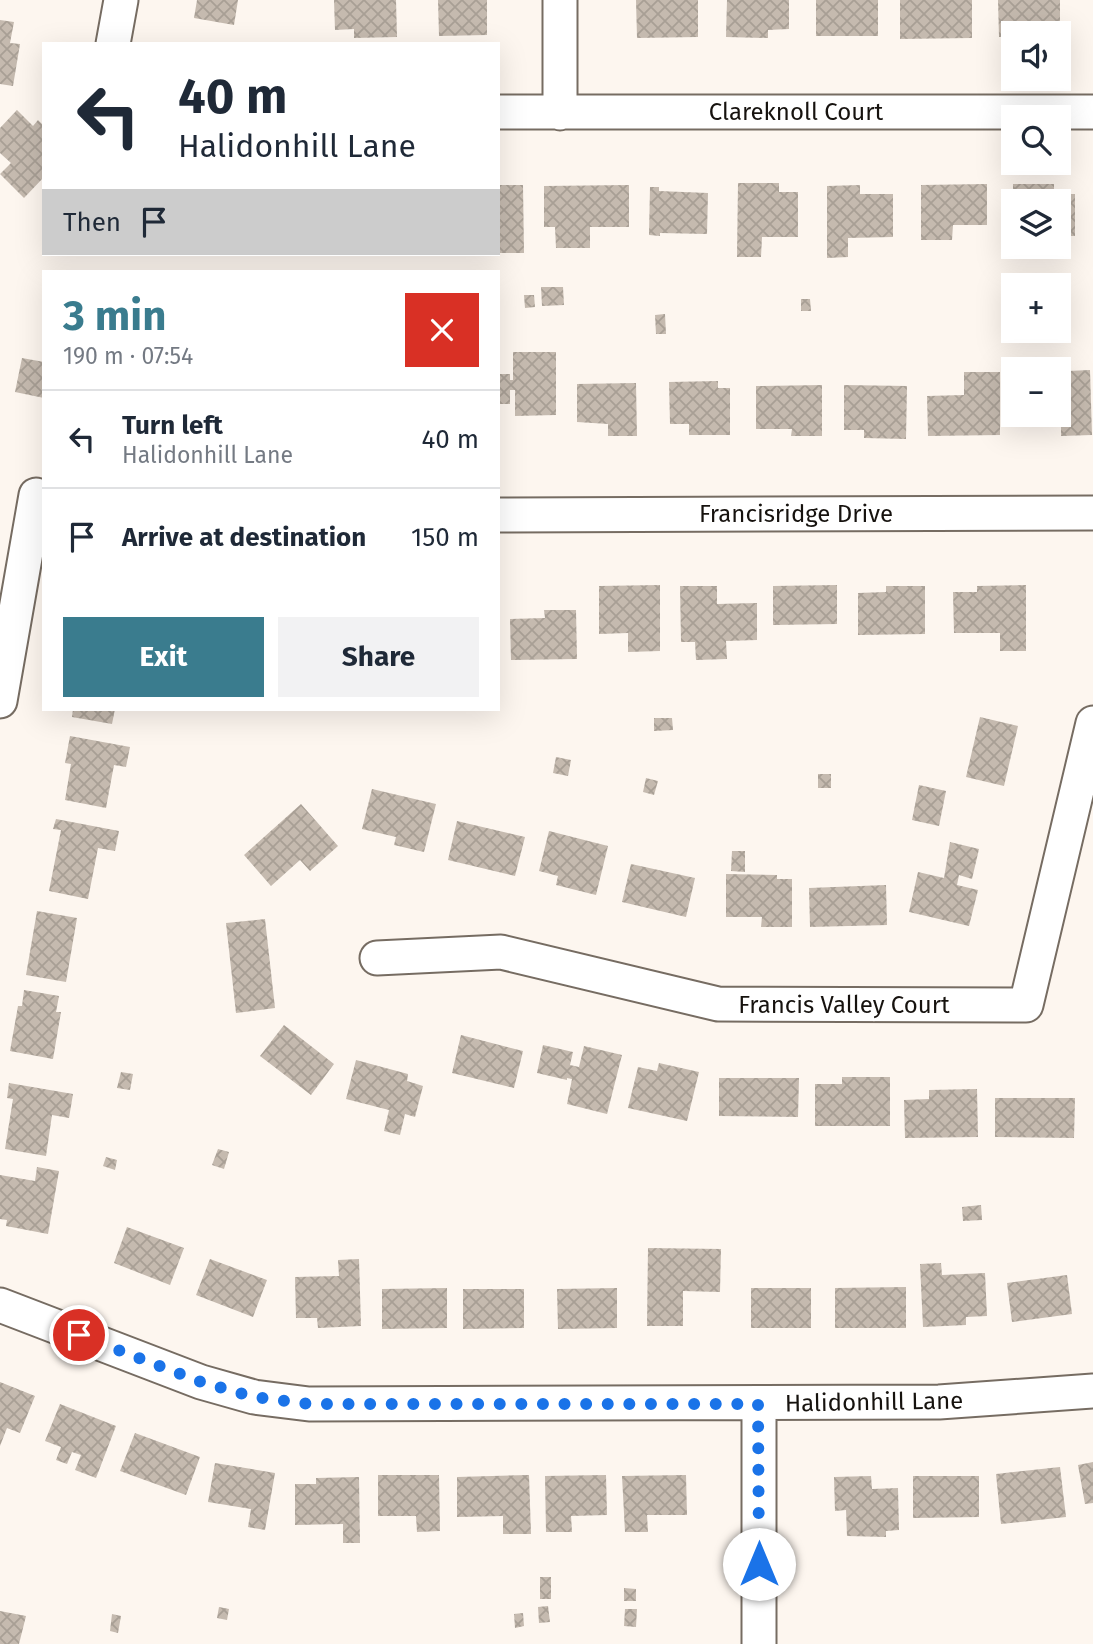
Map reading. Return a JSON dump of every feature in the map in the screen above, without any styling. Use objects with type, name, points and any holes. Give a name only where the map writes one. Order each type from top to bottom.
[{"type":"street","points":[[113,42],[121,0]]},
{"type":"street","points":[[560,0],[560,113]]},
{"type":"street","name":"Clareknoll Court","points":[[500,112],[1093,112]]},
{"type":"street","points":[[0,701],[36,495]]},
{"type":"street","name":"Francisridge Drive","points":[[500,515],[1093,513]]},
{"type":"street","name":"Francis Valley Court","points":[[377,958],[501,952],[718,1004],[1026,1005],[1093,723]]},
{"type":"street","name":"Halidonhill Lane","points":[[0,1305],[201,1382],[254,1397],[309,1404],[939,1402],[1093,1391]]},
{"type":"street","points":[[758,1404],[759,1644]]},
{"type":"building","points":[[197,0],[238,0],[234,25],[194,18]]},
{"type":"building","points":[[334,0],[396,0],[397,37],[354,38],[354,29],[335,30]]},
{"type":"building","points":[[438,0],[487,0],[487,35],[439,36]]},
{"type":"building","points":[[636,0],[698,0],[698,37],[637,38]]},
{"type":"building","points":[[727,0],[789,0],[789,29],[768,30],[768,38],[726,37]]},
{"type":"building","points":[[816,0],[878,0],[878,36],[816,36]]},
{"type":"building","points":[[900,0],[972,0],[972,38],[900,39]]},
{"type":"building","points":[[998,0],[1060,0],[1060,21],[1001,21],[999,37]]},
{"type":"building","points":[[0,20],[14,22],[10,43],[20,44],[13,86],[0,84]]},
{"type":"building","points":[[17,110],[33,126],[38,120],[42,124],[42,179],[24,198],[0,174],[11,163],[0,153],[0,128]]},
{"type":"building","points":[[738,183],[779,183],[779,192],[798,192],[798,237],[762,237],[761,257],[737,257]]},
{"type":"building","points":[[987,184],[987,225],[953,225],[952,240],[921,240],[921,185]]},
{"type":"building","points":[[1013,184],[1054,184],[1054,189],[1013,189]]},
{"type":"building","points":[[500,185],[523,185],[524,253],[500,253]]},
{"type":"building","points":[[629,185],[629,227],[590,227],[590,248],[556,248],[555,227],[544,227],[544,186]]},
{"type":"building","points":[[860,185],[860,194],[893,194],[893,237],[848,238],[848,257],[827,258],[827,186]]},
{"type":"building","points":[[650,187],[659,187],[659,191],[708,193],[707,234],[649,235]]},
{"type":"building","points":[[1071,194],[1075,194],[1075,236],[1071,236]]},
{"type":"building","points":[[541,287],[563,287],[564,305],[542,306]]},
{"type":"building","points":[[524,295],[534,295],[535,307],[525,308]]},
{"type":"building","points":[[801,299],[810,299],[811,311],[801,311]]},
{"type":"building","points":[[665,314],[666,334],[656,334],[655,315]]},
{"type":"building","points":[[513,352],[556,352],[556,415],[515,416],[515,390],[510,390],[510,404],[500,404],[500,374],[510,374],[510,380],[513,380]]},
{"type":"building","points":[[22,358],[42,362],[42,398],[15,392]]},
{"type":"building","points":[[1090,370],[1092,435],[1061,436],[1061,427],[1071,427],[1071,371]]},
{"type":"building","points":[[964,372],[1000,372],[1000,435],[928,436],[927,396],[964,395]]},
{"type":"building","points":[[718,381],[718,388],[730,388],[730,435],[689,435],[689,424],[670,424],[669,382]]},
{"type":"building","points":[[636,383],[637,436],[608,436],[608,424],[577,422],[577,384]]},
{"type":"building","points":[[822,385],[822,436],[791,436],[792,429],[756,429],[756,386]]},
{"type":"building","points":[[844,385],[907,386],[906,439],[864,438],[864,430],[844,430]]},
{"type":"building","points":[[660,585],[660,651],[628,652],[628,633],[599,634],[599,586]]},
{"type":"building","points":[[837,585],[837,624],[773,625],[773,586]]},
{"type":"building","points":[[1026,585],[1026,651],[1000,651],[1000,633],[954,633],[953,592],[977,592],[977,586]]},
{"type":"building","points":[[680,586],[717,586],[717,604],[757,603],[757,640],[726,641],[727,659],[696,660],[695,642],[681,642]]},
{"type":"building","points":[[886,586],[925,586],[925,634],[858,635],[858,593],[886,592]]},
{"type":"building","points":[[544,610],[576,610],[577,659],[511,660],[510,619],[545,618]]},
{"type":"building","points":[[73,711],[115,711],[112,724],[72,717]]},
{"type":"building","points":[[980,717],[1018,726],[1004,786],[966,777]]},
{"type":"building","points":[[654,718],[672,718],[673,730],[654,731]]},
{"type":"building","points":[[70,736],[130,747],[126,767],[114,765],[106,808],[65,800],[71,764],[65,763]]},
{"type":"building","points":[[556,757],[571,760],[568,776],[553,773]]},
{"type":"building","points":[[818,774],[831,774],[831,788],[818,788]]},
{"type":"building","points":[[646,778],[658,781],[654,795],[643,792]]},
{"type":"building","points":[[919,785],[946,791],[939,826],[912,820]]},
{"type":"building","points":[[372,789],[436,804],[424,852],[394,845],[396,837],[362,829]]},
{"type":"building","points":[[301,804],[338,846],[310,871],[300,860],[271,886],[244,855]]},
{"type":"building","points":[[56,819],[119,831],[115,851],[98,848],[88,899],[49,891],[61,830],[53,829]]},
{"type":"building","points":[[457,821],[525,837],[515,876],[448,860]]},
{"type":"building","points":[[549,831],[608,846],[596,895],[556,885],[558,876],[539,871]]},
{"type":"building","points":[[950,842],[979,849],[972,879],[959,875],[957,885],[978,890],[969,926],[909,912],[918,872],[944,878]]},
{"type":"building","points":[[732,851],[745,851],[745,872],[731,871]]},
{"type":"building","points":[[631,864],[695,878],[686,917],[622,902]]},
{"type":"building","points":[[726,874],[777,875],[777,879],[792,879],[792,927],[761,927],[762,917],[726,917]]},
{"type":"building","points":[[886,885],[887,925],[810,927],[809,888]]},
{"type":"building","points":[[37,911],[77,918],[66,982],[26,975]]},
{"type":"building","points":[[265,919],[275,1008],[236,1013],[226,923]]},
{"type":"building","points":[[24,990],[59,996],[56,1012],[61,1012],[53,1059],[10,1051],[18,1006],[22,1006]]},
{"type":"building","points":[[284,1025],[334,1064],[311,1095],[260,1056]]},
{"type":"building","points":[[461,1035],[523,1051],[514,1088],[452,1073]]},
{"type":"building","points":[[543,1045],[573,1052],[570,1065],[579,1067],[584,1046],[622,1055],[607,1114],[567,1104],[572,1079],[537,1073]]},
{"type":"building","points":[[356,1060],[408,1074],[407,1081],[423,1086],[415,1117],[405,1114],[400,1135],[384,1131],[389,1110],[346,1099]]},
{"type":"building","points":[[659,1063],[699,1072],[687,1121],[628,1108],[638,1067],[657,1071]]},
{"type":"building","points":[[121,1072],[133,1074],[130,1090],[117,1088]]},
{"type":"building","points":[[842,1077],[890,1077],[890,1126],[815,1126],[815,1084],[842,1084]]},
{"type":"building","points":[[719,1078],[799,1078],[798,1117],[719,1116]]},
{"type":"building","points":[[9,1083],[73,1094],[69,1118],[52,1115],[46,1156],[5,1149],[13,1099],[7,1098]]},
{"type":"building","points":[[977,1089],[978,1137],[905,1138],[904,1100],[929,1099],[929,1090]]},
{"type":"building","points":[[995,1098],[1075,1098],[1074,1138],[995,1137]]},
{"type":"building","points":[[218,1149],[229,1152],[224,1169],[212,1165]]},
{"type":"building","points":[[106,1157],[117,1160],[115,1170],[103,1166]]},
{"type":"building","points":[[37,1167],[59,1171],[48,1234],[6,1226],[7,1220],[0,1219],[0,1175],[35,1181]]},
{"type":"building","points":[[981,1205],[982,1220],[963,1221],[962,1207]]},
{"type":"building","points":[[127,1227],[184,1248],[170,1285],[114,1263]]},
{"type":"building","points":[[648,1248],[721,1249],[720,1292],[683,1291],[683,1326],[647,1326]]},
{"type":"building","points":[[210,1259],[267,1280],[253,1317],[196,1295]]},
{"type":"building","points":[[359,1259],[361,1326],[318,1328],[317,1318],[296,1318],[295,1277],[339,1276],[338,1260]]},
{"type":"building","points":[[941,1263],[942,1275],[985,1273],[987,1316],[966,1317],[966,1325],[923,1327],[920,1264]]},
{"type":"building","points":[[1067,1275],[1072,1314],[1012,1322],[1007,1283]]},
{"type":"building","points":[[906,1287],[906,1328],[835,1328],[835,1288]]},
{"type":"building","points":[[447,1288],[447,1328],[382,1329],[382,1289]]},
{"type":"building","points":[[617,1288],[617,1328],[558,1329],[557,1289]]},
{"type":"building","points":[[751,1288],[811,1288],[811,1328],[751,1328]]},
{"type":"building","points":[[463,1289],[524,1289],[524,1328],[463,1329]]},
{"type":"building","points":[[0,1382],[35,1396],[20,1433],[7,1428],[0,1446]]},
{"type":"building","points":[[60,1404],[116,1426],[96,1478],[75,1470],[81,1455],[72,1452],[67,1464],[56,1460],[61,1447],[45,1441]]},
{"type":"building","points":[[135,1433],[200,1457],[186,1495],[120,1471]]},
{"type":"building","points":[[1093,1462],[1093,1503],[1085,1504],[1078,1465]]},
{"type":"building","points":[[215,1463],[275,1473],[265,1530],[248,1527],[251,1509],[208,1502]]},
{"type":"building","points":[[1060,1467],[1066,1517],[1001,1524],[996,1474]]},
{"type":"building","points":[[378,1475],[439,1475],[440,1531],[417,1532],[416,1516],[378,1516]]},
{"type":"building","points":[[529,1475],[531,1534],[503,1534],[503,1516],[457,1517],[457,1477]]},
{"type":"building","points":[[606,1475],[607,1515],[571,1516],[572,1532],[546,1532],[545,1476]]},
{"type":"building","points":[[686,1475],[687,1515],[647,1515],[648,1532],[625,1532],[622,1476]]},
{"type":"building","points":[[871,1476],[872,1489],[898,1488],[899,1530],[886,1531],[886,1537],[847,1536],[846,1510],[835,1511],[834,1477]]},
{"type":"building","points":[[913,1476],[979,1476],[979,1517],[913,1518]]},
{"type":"building","points":[[359,1477],[360,1543],[343,1543],[343,1524],[295,1525],[295,1484],[316,1484],[316,1478]]},
{"type":"building","points":[[540,1577],[551,1577],[551,1599],[540,1599]]},
{"type":"building","points":[[624,1588],[636,1589],[636,1601],[624,1601]]},
{"type":"building","points":[[548,1606],[550,1622],[539,1623],[538,1607]]},
{"type":"building","points":[[219,1607],[229,1609],[227,1620],[217,1618]]},
{"type":"building","points":[[625,1609],[637,1609],[636,1627],[624,1626]]},
{"type":"building","points":[[0,1611],[26,1616],[19,1644],[0,1644]]},
{"type":"building","points":[[523,1613],[524,1626],[515,1628],[514,1614]]},
{"type":"building","points":[[112,1614],[121,1616],[118,1633],[110,1631]]},
{"type":"route","points":[[79,1335],[201,1382],[254,1397],[309,1404],[758,1404],[759,1564]]}]
